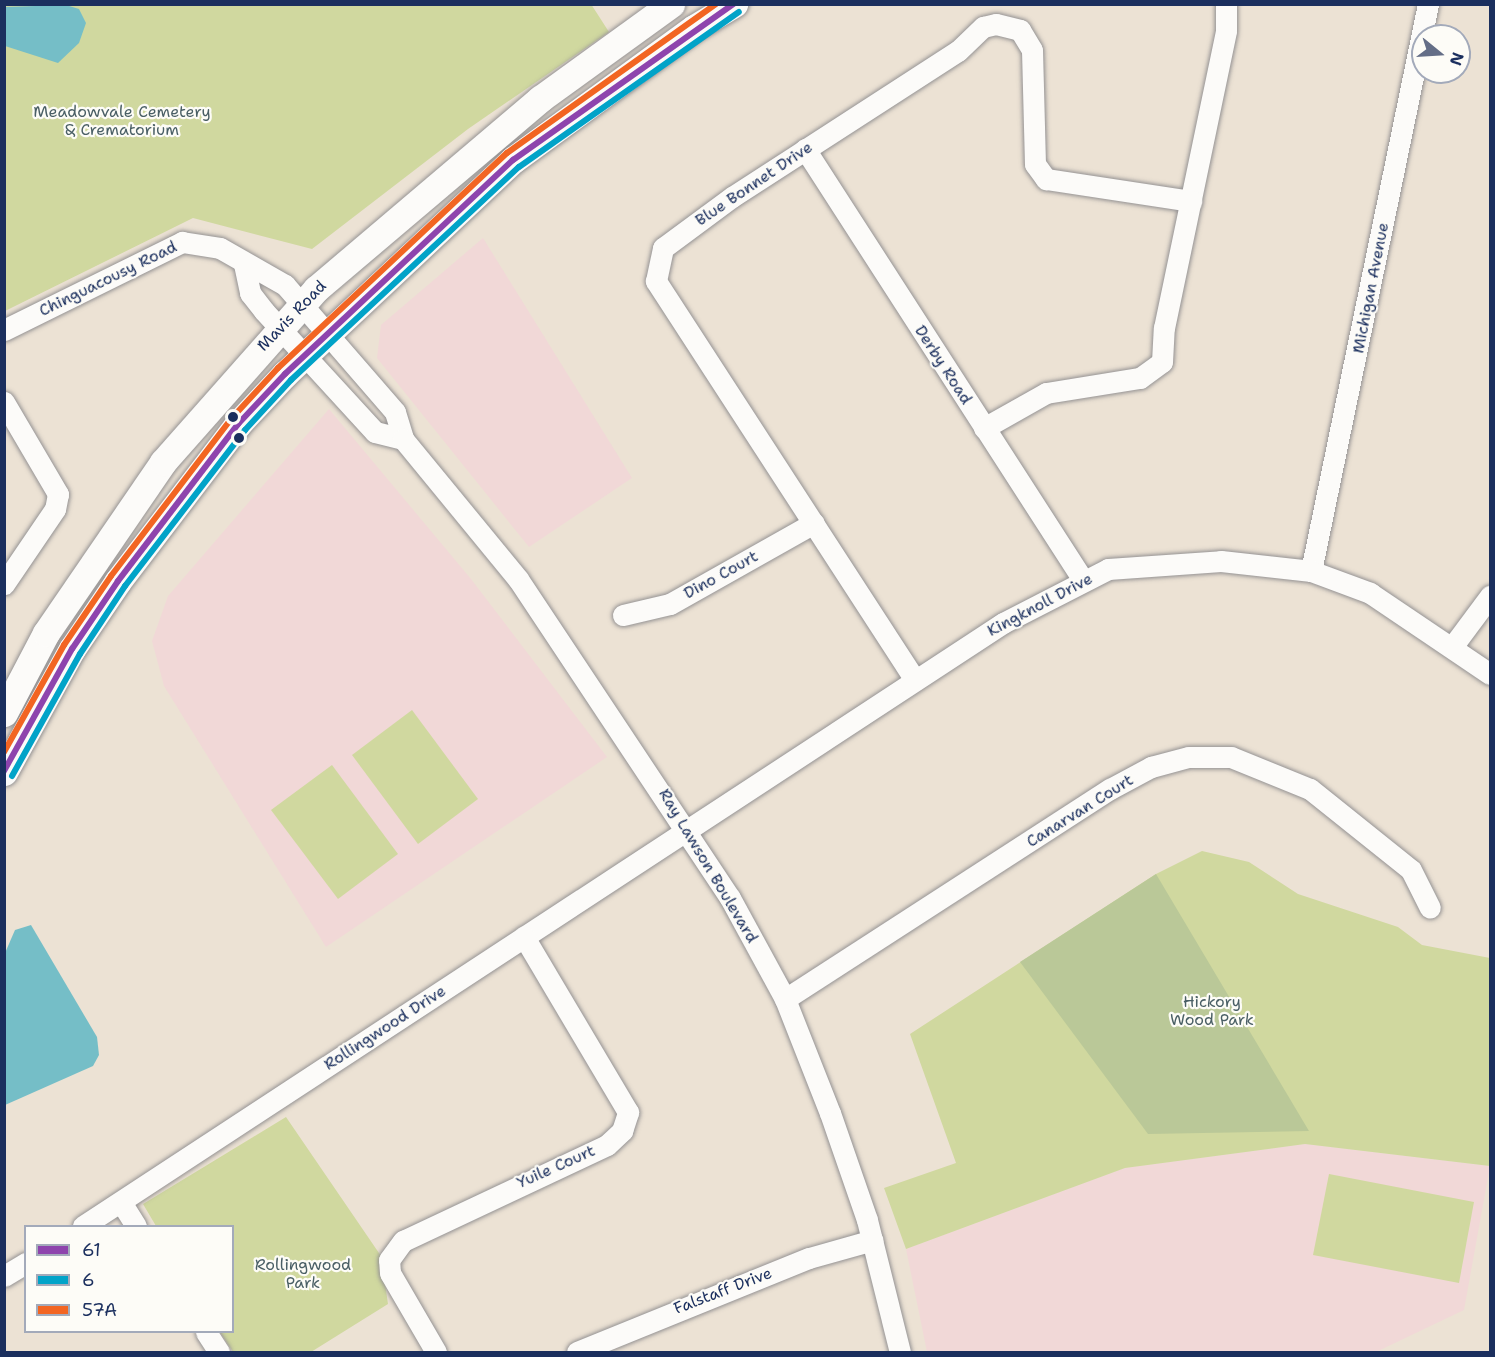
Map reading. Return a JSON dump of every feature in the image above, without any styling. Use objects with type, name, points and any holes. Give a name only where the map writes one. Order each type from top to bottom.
[{"type":"main road","name":"Mavis Road","points":[[4,713],[91,563],[164,462],[301,305],[540,99],[671,4]]},
{"type":"main road","points":[[4,772],[72,649],[118,581],[238,424],[304,354],[513,160],[694,27],[734,4]]},
{"type":"street","points":[[984,429],[1059,388],[1153,374],[1162,362],[1191,201],[1226,30],[1226,4]]},
{"type":"street","name":"Michigan Avenue","points":[[1311,571],[1428,4]]},
{"type":"street","name":"Blue Bonnet Drive","points":[[915,680],[656,281],[656,272],[663,248],[805,149],[958,51],[983,27],[1008,23],[1020,30],[1032,50],[1035,164],[1046,179],[1191,201]]},
{"type":"street","name":"Derby Road","points":[[805,149],[1083,580]]},
{"type":"street","name":"Chinguacousy Road","points":[[4,330],[182,242],[220,248],[244,264]]},
{"type":"street","name":"Ray Lawson Boulevard","points":[[244,264],[285,285],[324,334],[395,412],[403,439],[518,579],[688,829],[785,999],[873,1240],[900,1353]]},
{"type":"street","points":[[244,264],[250,294],[280,328],[375,432],[403,439]]},
{"type":"street","points":[[4,402],[58,494],[55,509],[4,584]]},
{"type":"street","name":"Dino Court","points":[[623,615],[670,604],[814,523]]},
{"type":"street","name":"Kingknoll Drive","points":[[688,829],[1002,623],[1083,580],[1125,566],[1167,561],[1311,571],[1370,593],[1491,674]]},
{"type":"street","points":[[1452,647],[1491,596]]},
{"type":"street","name":"Canarvan Court","points":[[785,999],[1110,789],[1150,767],[1189,757],[1231,757],[1310,789],[1411,870],[1430,908]]},
{"type":"street","name":"Rollingwood Drive","points":[[86,1225],[688,829]]},
{"type":"street","name":"Yuile Court","points":[[436,1353],[390,1273],[389,1260],[403,1241],[607,1145],[622,1131],[628,1112],[524,938]]},
{"type":"street","points":[[121,1202],[135,1225]]},
{"type":"street","name":"Falstaff Drive","points":[[577,1353],[809,1258],[873,1240]]},
{"type":"street","points":[[4,1276],[24,1264]]},
{"type":"street","points":[[207,1333],[219,1353]]},
{"type":"shaded area","points":[[483,238],[632,478],[529,547],[377,358],[381,325]]},
{"type":"shaded area","points":[[329,409],[471,579],[607,757],[326,947],[164,686],[152,641],[168,596]]},
{"type":"shaded area","points":[[1305,1144],[1490,1166],[1464,1310],[1376,1352],[927,1352],[906,1249],[1125,1168]]},
{"type":"green space","name":"Meadowvale Cemetery & Crematorium","points":[[591,4],[609,32],[468,129],[312,249],[193,218],[5,311],[5,5]]},
{"type":"green space","points":[[412,710],[478,799],[418,844],[352,755]]},
{"type":"green space","points":[[332,765],[398,854],[338,899],[271,810]]},
{"type":"green space","name":"Hickory Wood Park","points":[[1202,851],[1249,862],[1298,894],[1398,927],[1422,945],[1490,958],[1490,1166],[1305,1144],[1125,1168],[906,1249],[884,1188],[956,1163],[910,1034],[1156,874]]},
{"type":"green space","points":[[1156,874],[1309,1131],[1148,1134],[1020,962]]},
{"type":"green space","name":"Rollingwood Park","points":[[286,1117],[381,1256],[388,1304],[311,1352],[233,1352],[221,1333],[234,1333],[234,1225],[155,1225],[143,1204]]},
{"type":"green space","points":[[1329,1174],[1474,1202],[1459,1283],[1313,1255]]},
{"type":"water","points":[[66,5],[79,9],[86,23],[79,43],[58,63],[5,46],[5,7]]},
{"type":"water","points":[[31,925],[97,1037],[99,1055],[93,1066],[5,1105],[5,953],[15,930]]},
{"type":"transit line","name":"57A","points":[[4,752],[64,645],[111,576],[231,419],[278,368],[507,153],[716,4]]},
{"type":"transit line","name":"61","points":[[4,771],[72,649],[118,581],[238,424],[285,374],[513,160],[733,4]]},
{"type":"transit line","name":"6","points":[[12,776],[80,654],[125,586],[245,430],[291,380],[519,167],[739,12]]}]
